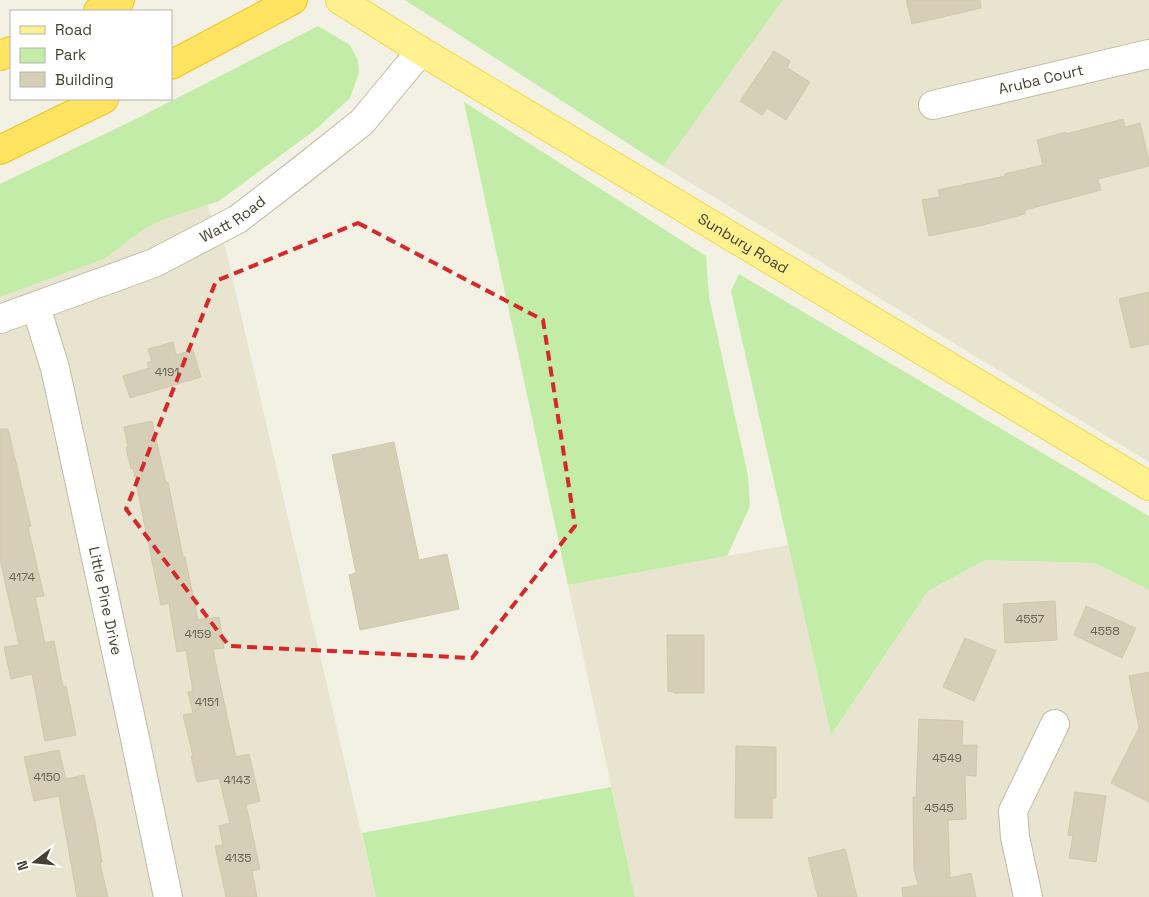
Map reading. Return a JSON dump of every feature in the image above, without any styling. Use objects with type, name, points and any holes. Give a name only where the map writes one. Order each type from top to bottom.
[{"type":"highway","points":[[181,61],[293,0]]},
{"type":"highway","points":[[0,150],[102,100]]},
{"type":"main road","name":"Sunbury Road","points":[[340,0],[421,51],[1149,486]]},
{"type":"street","name":"Watt Road","points":[[0,319],[154,263],[238,219],[362,122],[421,51]]},
{"type":"street","name":"Aruba Court","points":[[933,105],[1149,54]]},
{"type":"street","name":"Little Pine Drive","points":[[36,307],[55,368],[168,897]]},
{"type":"street","points":[[1028,897],[1015,837],[1013,812],[1056,724]]},
{"type":"highlighted area","points":[[358,223],[543,320],[575,526],[472,658],[229,646],[126,509],[216,281]]},
{"type":"shaded area","points":[[783,0],[1149,0],[1149,462],[663,166]]},
{"type":"shaded area","points":[[207,205],[226,250],[376,897],[0,897],[0,297],[104,259],[147,227]]},
{"type":"shaded area","points":[[788,545],[831,735],[928,591],[985,560],[1095,563],[1149,590],[1149,897],[635,897],[568,585]]},
{"type":"green space","points":[[405,0],[783,0],[663,166]]},
{"type":"green space","points":[[318,26],[350,45],[358,61],[359,73],[350,98],[315,130],[219,201],[147,227],[104,259],[0,297],[0,184],[134,120]]},
{"type":"green space","points":[[464,102],[706,256],[709,297],[748,476],[750,506],[727,556],[568,585]]},
{"type":"green space","points":[[739,274],[1149,516],[1149,590],[1095,563],[985,560],[928,591],[831,735],[731,291]]},
{"type":"green space","points":[[611,787],[635,897],[376,897],[362,833]]},
{"type":"building","points":[[906,0],[980,0],[981,8],[912,24]]},
{"type":"building","points":[[774,51],[790,61],[787,68],[810,82],[786,120],[767,108],[762,115],[740,101]]},
{"type":"building","points":[[1123,119],[1125,127],[1140,123],[1149,166],[1098,179],[1101,190],[1025,210],[1025,214],[929,236],[922,200],[940,197],[938,190],[1005,176],[1005,174],[1043,165],[1037,140]]},
{"type":"building","points":[[1149,292],[1149,344],[1131,348],[1119,299]]},
{"type":"building","points":[[173,342],[176,355],[193,350],[201,377],[130,398],[123,376],[149,368],[147,363],[152,361],[148,349]]},
{"type":"building","points":[[152,421],[166,483],[168,482],[198,620],[219,617],[224,648],[213,649],[236,757],[249,754],[260,801],[246,805],[260,869],[252,871],[257,897],[226,897],[215,846],[223,845],[219,826],[230,823],[219,778],[197,782],[191,756],[193,756],[183,715],[193,713],[188,692],[193,691],[186,650],[177,652],[169,603],[161,605],[133,468],[131,469],[126,448],[128,447],[124,427]]},
{"type":"building","points":[[0,429],[8,429],[31,526],[28,527],[44,596],[35,597],[45,643],[54,641],[63,687],[66,686],[76,735],[45,741],[32,674],[11,679],[4,647],[19,645],[0,559]]},
{"type":"building","points":[[394,442],[419,560],[447,554],[459,609],[360,630],[349,575],[356,573],[332,455]]},
{"type":"building","points":[[1055,601],[1057,640],[1005,643],[1003,604]]},
{"type":"building","points":[[1086,606],[1136,628],[1122,658],[1074,635]]},
{"type":"building","points":[[667,635],[704,635],[704,693],[674,693],[668,691]]},
{"type":"building","points":[[965,638],[996,651],[974,701],[943,687]]},
{"type":"building","points":[[1149,672],[1149,802],[1111,783],[1139,728],[1129,676]]},
{"type":"building","points":[[919,719],[963,721],[962,745],[977,745],[976,776],[965,775],[966,819],[948,820],[950,878],[971,873],[976,897],[903,897],[902,888],[918,885],[914,869],[913,797],[916,797]]},
{"type":"building","points":[[736,746],[776,747],[776,798],[772,798],[772,818],[735,818]]},
{"type":"building","points":[[59,750],[66,779],[84,775],[95,822],[102,862],[100,863],[108,897],[77,897],[59,796],[34,801],[24,757]]},
{"type":"building","points":[[1075,792],[1106,796],[1096,862],[1069,858],[1073,836],[1068,835]]},
{"type":"building","points":[[845,849],[857,897],[818,897],[808,858]]}]
